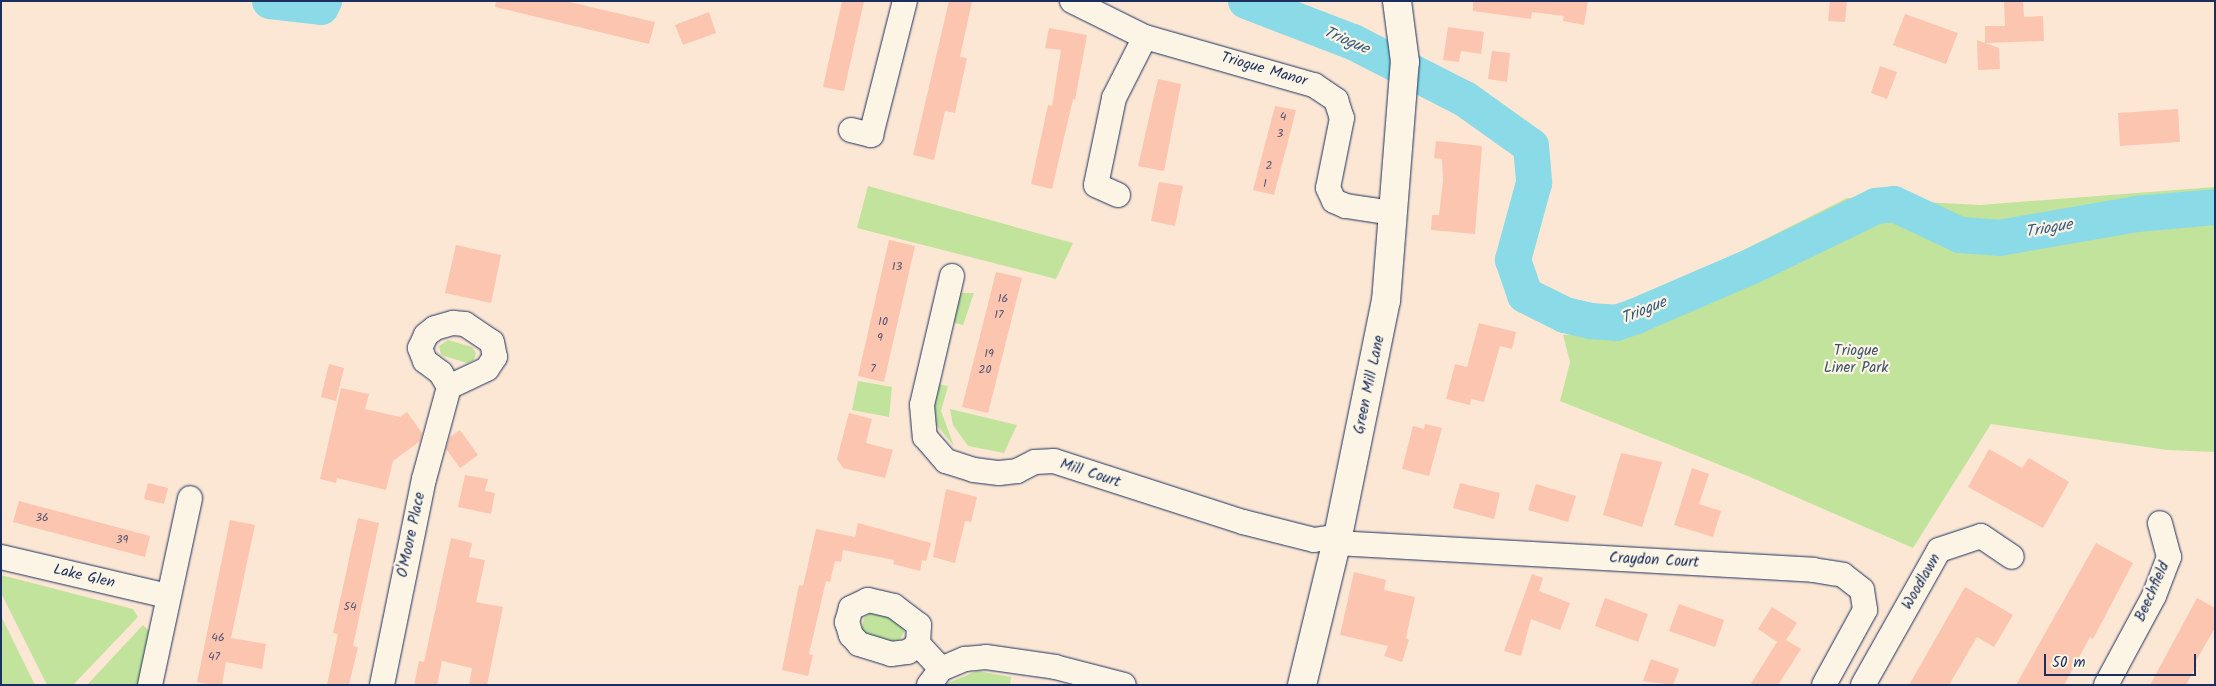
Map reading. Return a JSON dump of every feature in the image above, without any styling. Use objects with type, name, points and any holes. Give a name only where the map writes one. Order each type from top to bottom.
[{"type":"street","points":[[851,130],[871,135],[905,1]]},
{"type":"street","name":"Triogue Manor","points":[[1072,1],[1145,37],[1314,84],[1336,100],[1342,118],[1328,188],[1334,201],[1346,206],[1393,213]]},
{"type":"street","name":"Green Mill Lane","points":[[1302,685],[1337,540],[1380,338],[1393,213],[1404,44],[1397,1]]},
{"type":"street","points":[[1118,194],[1096,185],[1114,98],[1145,37]]},
{"type":"street","name":"Mill Court","points":[[952,276],[922,405],[925,436],[946,461],[974,470],[999,473],[1017,471],[1035,462],[1059,462],[1243,522],[1314,540],[1337,540]]},
{"type":"street","name":"O'Moore Place","points":[[382,685],[424,479],[450,387]]},
{"type":"street","points":[[150,685],[167,596],[190,498]]},
{"type":"street","name":"Beechfield","points":[[2106,685],[2154,596],[2169,558],[2160,523]]},
{"type":"street","name":"Woodlawn","points":[[1863,685],[1939,550],[1981,536],[2012,557]]},
{"type":"street","name":"Craydon Court","points":[[1337,540],[1813,570],[1843,576],[1862,590],[1864,610],[1824,685]]},
{"type":"street","name":"Lake Glen","points":[[1,557],[167,596]]},
{"type":"street","points":[[918,644],[935,677],[965,659],[1002,658],[1076,671],[1124,685]]},
{"type":"green space","points":[[868,186],[1073,243],[1056,279],[857,228]]},
{"type":"green space","name":"Triogue Liner Park","points":[[2215,187],[2215,452],[2167,450],[1991,424],[1913,548],[1750,477],[1560,401],[1570,362],[1563,335],[1591,333],[1615,315],[1847,198],[1980,205]]},
{"type":"green space","points":[[961,293],[974,293],[963,325],[955,323],[952,317]]},
{"type":"green space","points":[[448,340],[472,347],[476,353],[474,360],[467,363],[441,355],[439,346]]},
{"type":"green space","points":[[858,381],[892,387],[889,417],[852,410]]},
{"type":"green space","points":[[937,384],[948,386],[941,411],[954,446],[932,420],[932,389]]},
{"type":"green space","points":[[950,409],[1017,425],[1004,453],[968,446],[953,425]]},
{"type":"green space","points":[[1,575],[133,609],[138,617],[73,685],[47,685],[1,593]]},
{"type":"green space","points":[[876,609],[903,625],[904,632],[898,643],[866,639],[861,629],[864,618]]},
{"type":"green space","points":[[1,616],[35,685],[1,685]]},
{"type":"green space","points":[[143,625],[149,631],[138,685],[87,685]]},
{"type":"green space","points":[[977,671],[1011,677],[1010,685],[943,685]]},
{"type":"building","points":[[496,1],[565,1],[655,22],[649,44],[495,7]]},
{"type":"building","points":[[842,1],[864,1],[844,91],[823,87]]},
{"type":"building","points":[[949,1],[972,1],[960,57],[967,58],[955,113],[945,111],[934,160],[913,155]]},
{"type":"building","points":[[1473,1],[1588,1],[1584,25],[1563,21],[1564,16],[1532,12],[1531,19],[1473,11]]},
{"type":"building","points":[[1830,1],[1847,1],[1845,22],[1828,21]]},
{"type":"building","points":[[2004,1],[2023,1],[2024,17],[2043,16],[2044,41],[1985,43],[1985,26],[2005,26]]},
{"type":"building","points":[[709,12],[716,33],[683,45],[675,25]]},
{"type":"building","points":[[1905,14],[1958,33],[1946,64],[1893,45]]},
{"type":"building","points":[[1448,27],[1484,32],[1481,54],[1461,51],[1459,62],[1443,60]]},
{"type":"building","points":[[1049,28],[1087,35],[1075,100],[1073,99],[1052,189],[1031,184],[1048,105],[1052,106],[1061,50],[1045,48]]},
{"type":"building","points":[[1977,40],[1999,48],[2000,69],[1978,70]]},
{"type":"building","points":[[1492,51],[1510,53],[1507,82],[1488,79]]},
{"type":"building","points":[[1880,66],[1897,72],[1887,99],[1871,93]]},
{"type":"building","points":[[1158,79],[1181,84],[1164,171],[1138,166]]},
{"type":"building","points":[[1275,106],[1296,110],[1274,195],[1253,190]]},
{"type":"building","points":[[2178,109],[2180,142],[2120,146],[2118,113]]},
{"type":"building","points":[[1436,141],[1482,146],[1475,234],[1431,230],[1432,215],[1439,215],[1443,181],[1442,159],[1434,158]]},
{"type":"building","points":[[1159,182],[1183,186],[1175,226],[1151,221]]},
{"type":"building","points":[[889,240],[915,246],[884,382],[858,376]]},
{"type":"building","points":[[456,245],[501,255],[491,303],[445,293]]},
{"type":"building","points":[[996,272],[1022,278],[988,413],[962,407]]},
{"type":"building","points":[[1479,323],[1516,332],[1512,349],[1500,346],[1484,402],[1471,399],[1470,405],[1446,399],[1455,364],[1467,367]]},
{"type":"building","points":[[329,364],[344,368],[336,401],[321,397]]},
{"type":"building","points":[[341,388],[369,394],[365,409],[400,417],[407,412],[422,433],[420,441],[393,461],[386,490],[337,478],[336,483],[320,479]]},
{"type":"building","points":[[849,413],[872,419],[866,443],[893,450],[885,478],[843,468],[837,459]]},
{"type":"building","points":[[1425,424],[1442,428],[1429,476],[1402,469],[1413,426],[1424,429]]},
{"type":"building","points":[[460,430],[478,455],[460,468],[446,449],[450,437]]},
{"type":"building","points":[[1989,449],[2022,468],[2029,458],[2069,482],[2043,528],[1968,487]]},
{"type":"building","points":[[1621,453],[1662,462],[1642,527],[1603,515]]},
{"type":"building","points":[[1692,468],[1709,474],[1699,504],[1721,511],[1713,537],[1674,525]]},
{"type":"building","points":[[465,475],[488,479],[485,491],[495,493],[491,514],[458,507]]},
{"type":"building","points":[[148,483],[168,488],[164,504],[144,499]]},
{"type":"building","points":[[1460,483],[1500,493],[1494,519],[1453,508]]},
{"type":"building","points":[[1536,484],[1576,496],[1568,522],[1528,510]]},
{"type":"building","points":[[946,489],[977,497],[971,522],[965,521],[955,563],[933,557]]},
{"type":"building","points":[[19,501],[150,536],[145,557],[13,522]]},
{"type":"building","points":[[358,518],[379,523],[353,646],[358,647],[349,685],[327,685],[338,634],[333,633]]},
{"type":"building","points":[[230,520],[255,525],[231,638],[266,644],[262,669],[226,662],[222,685],[213,685],[197,682]]},
{"type":"building","points":[[858,523],[931,543],[926,561],[922,560],[920,571],[893,564],[894,560],[843,550],[841,562],[835,561],[830,582],[826,581],[809,654],[813,655],[808,676],[782,670],[799,585],[803,586],[816,529],[855,537]]},
{"type":"building","points":[[451,538],[472,543],[469,557],[485,560],[476,602],[503,607],[487,685],[469,685],[472,668],[442,661],[437,685],[414,685],[419,661],[424,662]]},
{"type":"building","points":[[2096,543],[2133,563],[2093,639],[2090,637],[2064,685],[2016,685]]},
{"type":"building","points":[[1354,572],[1386,580],[1384,590],[1415,597],[1406,638],[1409,640],[1402,662],[1384,656],[1388,646],[1340,635]]},
{"type":"building","points":[[1532,574],[1543,578],[1539,591],[1570,603],[1560,630],[1531,619],[1521,656],[1504,651]]},
{"type":"building","points":[[1965,587],[2013,615],[1994,647],[1977,637],[1949,685],[1909,685]]},
{"type":"building","points":[[1605,598],[1648,614],[1638,642],[1595,626]]},
{"type":"building","points":[[2197,598],[2215,608],[2215,628],[2194,664],[2197,665],[2186,685],[2150,685]]},
{"type":"building","points":[[1679,604],[1724,620],[1715,647],[1669,631]]},
{"type":"building","points":[[1772,607],[1797,623],[1786,640],[1801,649],[1778,685],[1750,685],[1777,642],[1758,629]]},
{"type":"building","points":[[1651,659],[1679,669],[1673,685],[1643,681]]},
{"type":"waterway","name":"Triogue","points":[[270,1],[321,7],[324,1]]},
{"type":"waterway","name":"Triogue","points":[[1246,1],[1353,42],[1465,99],[1531,146],[1534,183],[1513,260],[1525,295],[1565,315],[1590,321],[1616,323],[1636,316],[1750,267],[1876,206],[1894,204],[1960,235],[1999,238],[2137,214],[2215,207]]}]
